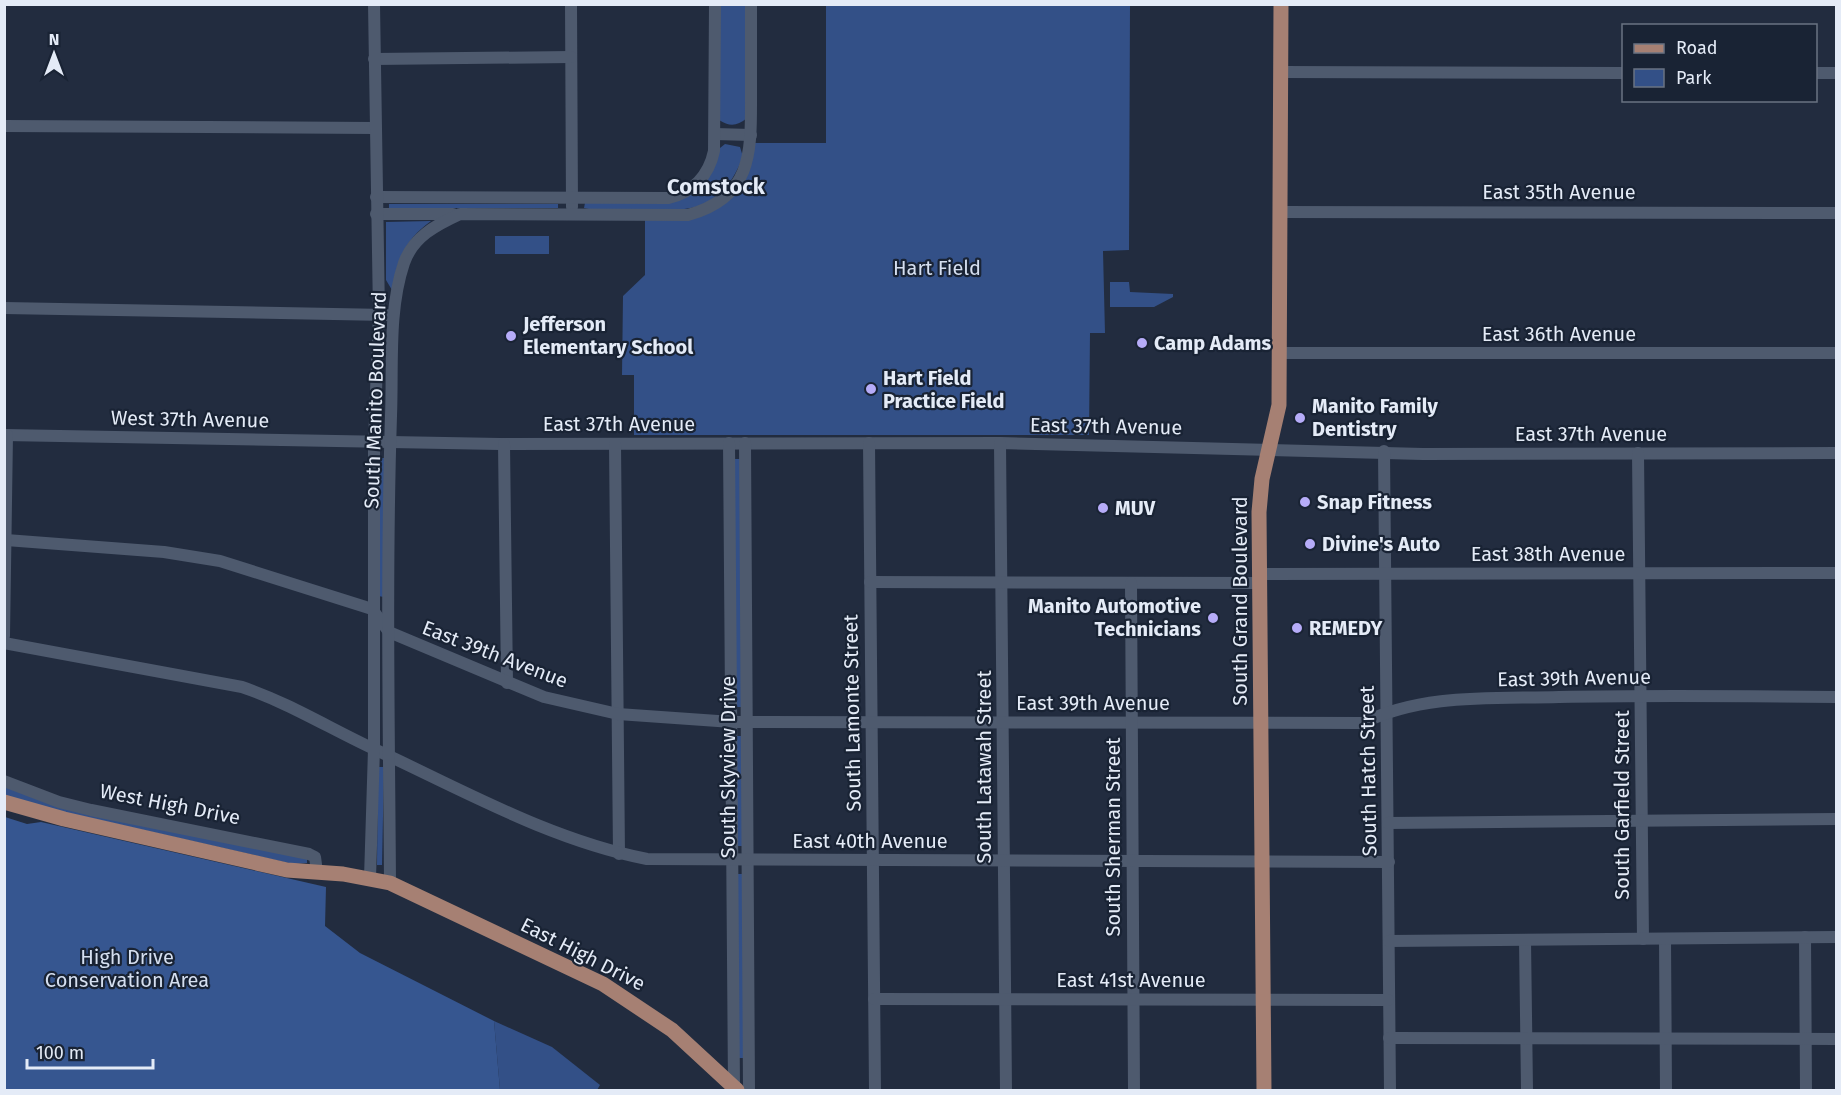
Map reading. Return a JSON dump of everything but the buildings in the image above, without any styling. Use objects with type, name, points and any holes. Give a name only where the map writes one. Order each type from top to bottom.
[{"type":"main road","name":"South Grand Boulevard","points":[[1264,1090],[1259,512],[1262,479],[1279,405],[1281,4]]},
{"type":"main road","name":"West High Drive","points":[[4,802],[64,819],[287,870],[370,878],[390,883]]},
{"type":"main road","name":"East High Drive","points":[[390,883],[603,984],[672,1030],[740,1089]]},
{"type":"street","name":"South Manito Boulevard","points":[[370,878],[374,749],[372,609],[374,442],[380,314],[376,214],[374,4]]},
{"type":"street","points":[[571,4],[572,214]]},
{"type":"street","points":[[376,197],[572,199],[676,196],[690,190],[707,172],[714,150],[715,4]]},
{"type":"street","name":"South Manito Boulevard","points":[[390,883],[390,443],[395,315],[399,280],[405,261],[414,245],[432,227],[460,214],[673,215],[703,210],[723,199],[740,181],[749,156],[751,4]]},
{"type":"street","points":[[374,58],[571,57]]},
{"type":"street","points":[[1281,72],[1622,73]]},
{"type":"street","points":[[1817,73],[1836,73]]},
{"type":"street","points":[[4,126],[375,128]]},
{"type":"street","points":[[715,134],[751,135]]},
{"type":"street","name":"East 35th Avenue","points":[[1281,212],[1836,213]]},
{"type":"street","points":[[376,214],[460,214]]},
{"type":"street","points":[[4,308],[395,315]]},
{"type":"street","name":"East 36th Avenue","points":[[1281,353],[1836,353]]},
{"type":"street","points":[[4,636],[6,435]]},
{"type":"street","name":"West 37th Avenue","points":[[6,435],[374,442]]},
{"type":"street","name":"East 37th Avenue","points":[[374,442],[1000,443],[1384,451],[1423,454],[1836,453]]},
{"type":"street","name":"South Skyview Drive","points":[[729,443],[732,861],[740,1089]]},
{"type":"street","name":"South Skyview Drive","points":[[740,1089],[748,861],[745,443]]},
{"type":"street","name":"South Lamonte Street","points":[[869,443],[875,1090]]},
{"type":"street","name":"South Latawah Street","points":[[1000,443],[1006,1090]]},
{"type":"street","points":[[504,444],[507,684]]},
{"type":"street","points":[[615,444],[619,854]]},
{"type":"street","name":"South Hatch Street","points":[[1384,451],[1390,1090]]},
{"type":"street","name":"South Garfield Street","points":[[1638,453],[1643,939]]},
{"type":"street","points":[[6,540],[164,552],[220,561],[372,609]]},
{"type":"street","name":"East 38th Avenue","points":[[870,582],[1131,583],[1386,573],[1836,573]]},
{"type":"street","name":"South Sherman Street","points":[[1131,583],[1134,1090]]},
{"type":"street","name":"East 39th Avenue","points":[[372,609],[389,632],[507,684],[544,697],[618,714],[732,722],[1364,723],[1387,711],[1444,700],[1641,696],[1836,697]]},
{"type":"street","name":"East 40th Avenue","points":[[4,643],[242,687],[278,700],[374,749],[569,839],[619,854],[647,859],[1389,862]]},
{"type":"street","name":"West High Drive","points":[[4,781],[59,802],[91,810],[309,854],[315,857],[317,872]]},
{"type":"street","points":[[1388,823],[1836,819]]},
{"type":"street","points":[[1805,937],[1806,1090]]},
{"type":"street","points":[[1389,941],[1836,937]]},
{"type":"street","points":[[1665,939],[1666,1090]]},
{"type":"street","points":[[1526,940],[1527,1090]]},
{"type":"street","name":"East 41st Avenue","points":[[874,999],[1388,1000]]},
{"type":"street","points":[[1389,1038],[1836,1039]]},
{"type":"green space","points":[[719,5],[747,5],[747,118],[733,125],[719,120]]},
{"type":"green space","name":"Hart Field","points":[[826,5],[1130,5],[1129,250],[1103,251],[1105,333],[1090,333],[1089,435],[634,435],[634,375],[622,375],[623,296],[645,275],[645,219],[722,205],[754,143],[826,143]]},
{"type":"green space","points":[[725,144],[740,147],[743,157],[724,190],[701,205],[673,210],[584,208],[585,203],[671,202],[717,159],[720,148]]},
{"type":"green space","points":[[389,204],[558,204],[558,208],[389,208]]},
{"type":"green space","points":[[431,221],[415,235],[404,251],[392,290],[386,280],[386,222]]},
{"type":"green space","points":[[495,236],[549,236],[549,254],[495,254]]},
{"type":"green space","points":[[1110,282],[1129,282],[1130,292],[1173,294],[1173,297],[1154,307],[1110,307]]},
{"type":"green space","points":[[380,458],[385,458],[384,597],[378,596]]},
{"type":"green space","points":[[733,459],[740,459],[742,707],[735,707]]},
{"type":"green space","points":[[735,736],[742,736],[743,846],[737,846]]},
{"type":"green space","points":[[378,767],[384,767],[382,865],[377,865]]},
{"type":"green space","points":[[4,786],[307,859],[307,863],[293,864],[28,804],[5,795]]},
{"type":"green space","name":"High Drive Conservation Area","points":[[5,817],[27,824],[41,822],[326,887],[325,926],[360,953],[494,1021],[500,1090],[5,1090]]},
{"type":"green space","points":[[737,874],[743,874],[745,1058],[738,1058]]},
{"type":"green space","points":[[494,1021],[552,1047],[600,1085],[597,1090],[500,1090]]},
{"type":"place","name":"Jefferson Elementary School","points":[[511,336]]},
{"type":"place","name":"Camp Adams","points":[[1142,343]]},
{"type":"place","name":"Hart Field Practice Field","points":[[871,389]]},
{"type":"place","name":"Manito Family Dentistry","points":[[1300,418]]},
{"type":"place","name":"Snap Fitness","points":[[1305,502]]},
{"type":"place","name":"MUV","points":[[1103,508]]},
{"type":"place","name":"Divine's Auto","points":[[1310,544]]},
{"type":"place","name":"Manito Automotive Technicians","points":[[1213,618]]},
{"type":"place","name":"REMEDY","points":[[1297,628]]},
{"type":"district","name":"Comstock","points":[[716,186]]}]
